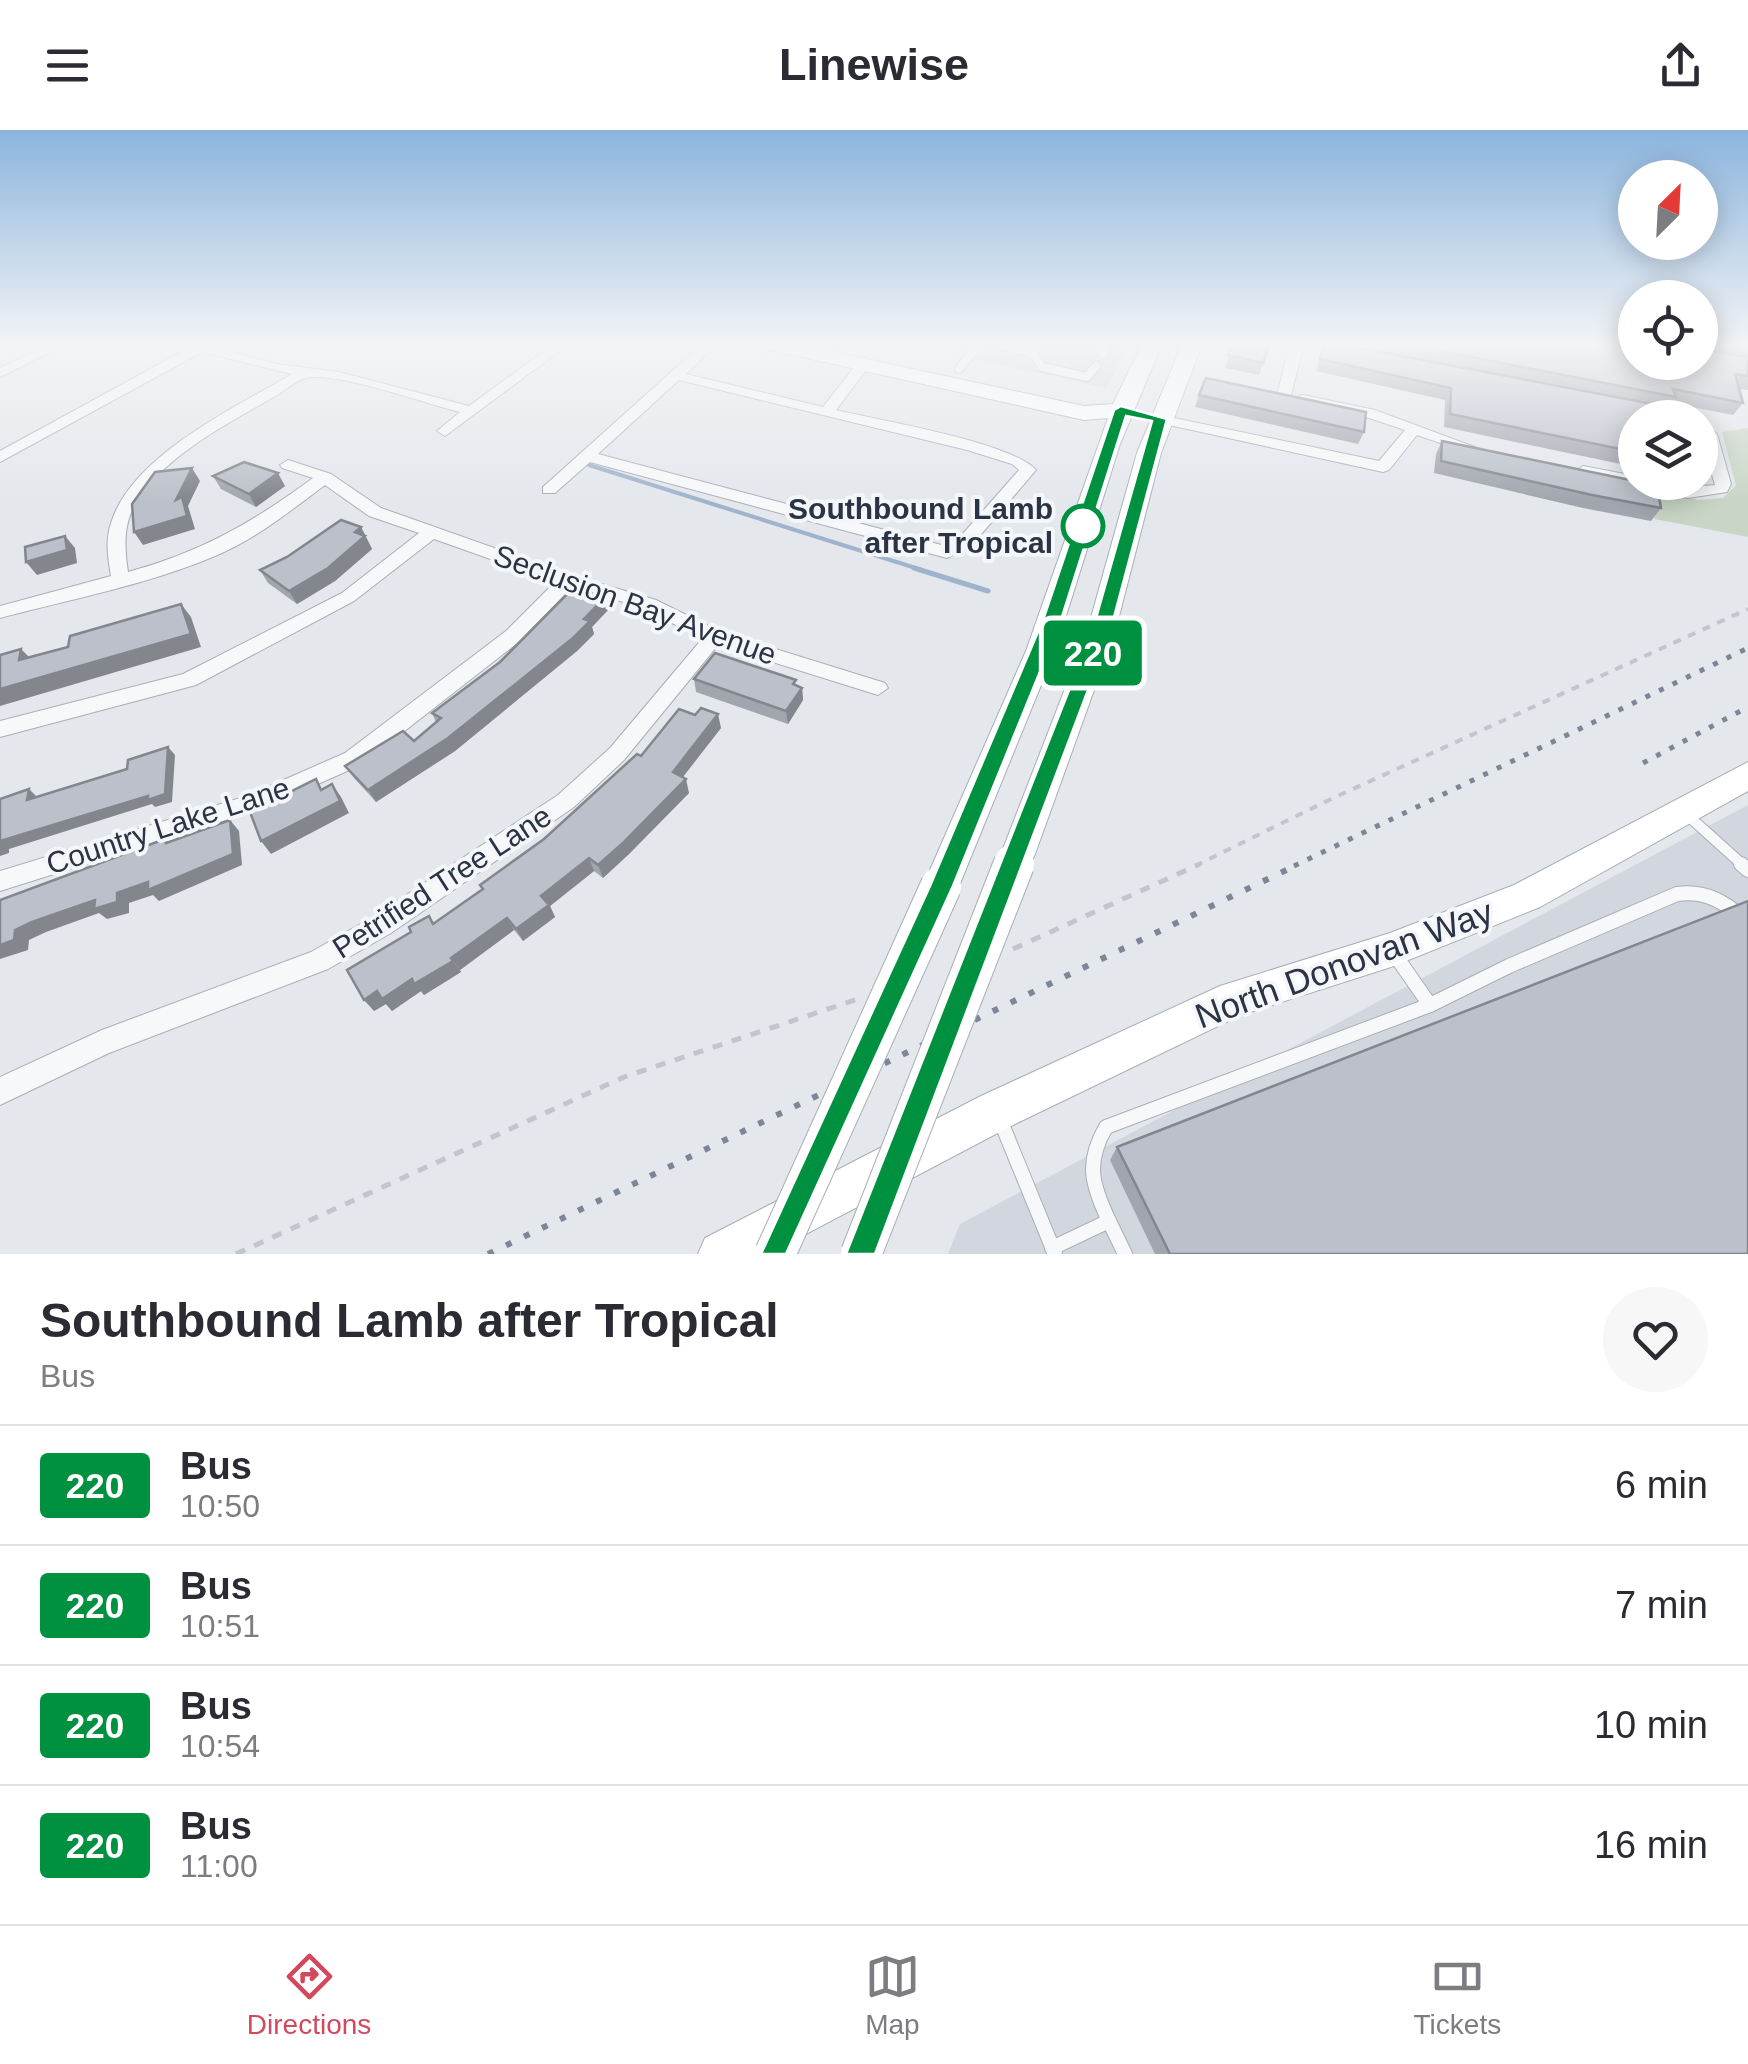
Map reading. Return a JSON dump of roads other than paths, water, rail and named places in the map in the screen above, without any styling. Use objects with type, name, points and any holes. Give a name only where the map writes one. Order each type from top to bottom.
[{"type":"main road","points":[[1010,396],[1084,413],[1121,410]]},
{"type":"main road","points":[[1084,396],[1160,419]]},
{"type":"main road","points":[[775,1254],[941,886],[1052,620],[1127,396]]},
{"type":"main road","points":[[860,1254],[1101,632],[1170,396]]},
{"type":"main road","name":"North Donovan Way","points":[[721,1254],[996,1111],[1234,999],[1391,950],[1527,896],[1748,775]]},
{"type":"street","points":[[0,456],[105,396]]},
{"type":"street","points":[[120,580],[116,530],[138,486],[171,457],[267,396]]},
{"type":"street","points":[[417,396],[472,411]]},
{"type":"street","points":[[445,432],[491,396]]},
{"type":"street","points":[[549,490],[651,396]]},
{"type":"street","points":[[587,456],[946,552],[966,541],[1028,470],[1002,455],[762,396]]},
{"type":"street","points":[[826,412],[838,396]]},
{"type":"street","points":[[1290,396],[1352,408],[1488,452]]},
{"type":"street","points":[[1160,419],[1383,467],[1414,430]]},
{"type":"street","name":"Seclusion Bay Avenue","points":[[288,465],[325,477],[375,512],[430,533],[650,604],[714,636],[878,688]]},
{"type":"street","points":[[1718,466],[1723,484],[1718,488]]},
{"type":"street","points":[[1566,468],[1618,478]]},
{"type":"street","points":[[0,612],[120,580],[211,550],[265,522],[325,477]]},
{"type":"street","points":[[0,729],[190,680],[348,597],[430,533]]},
{"type":"street","name":"Country Lake Lane","points":[[0,881],[253,803],[353,759],[512,636],[568,580]]},
{"type":"street","name":"Petrified Tree Lane","points":[[0,1091],[102,1043],[319,961],[382,926],[566,801],[617,754],[714,636]]},
{"type":"lane","points":[[1683,811],[1748,870]]},
{"type":"lane","points":[[1124,1254],[1088,1176],[1090,1151],[1106,1127],[1430,1006],[1509,966],[1677,894],[1695,891],[1724,900],[1748,922]]},
{"type":"lane","points":[[1391,950],[1430,1006]]},
{"type":"lane","points":[[996,1111],[1054,1251],[1109,1222]]},
{"type":"waterway","points":[[589,465],[922,570]]},
{"type":"waterway","points":[[914,568],[988,591]]},
{"type":"railway","points":[[1294,866],[1748,648]]},
{"type":"railway","points":[[1643,763],[1748,707]]},
{"type":"railway","points":[[488,1254],[1299,864]]},
{"type":"place","name":"Southbound Lamb after Tropical","points":[[1083,526]]}]
